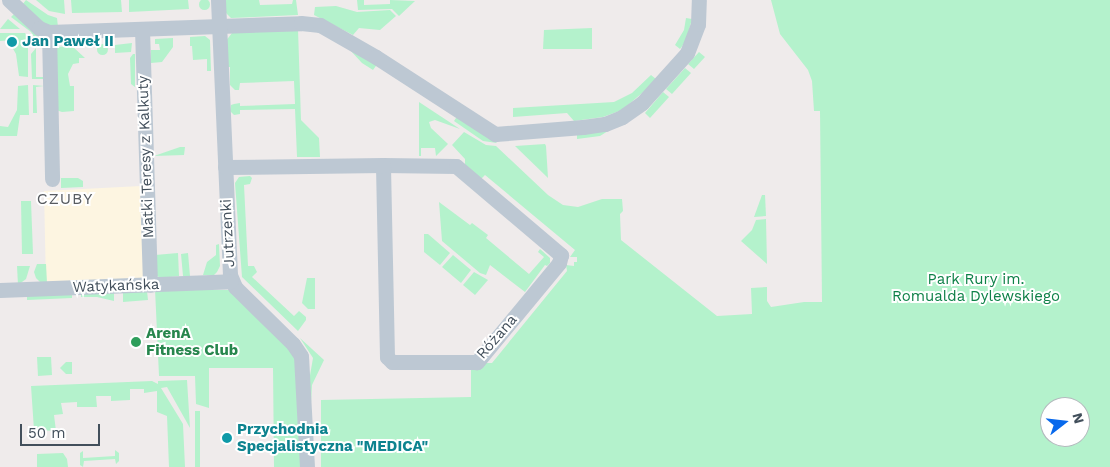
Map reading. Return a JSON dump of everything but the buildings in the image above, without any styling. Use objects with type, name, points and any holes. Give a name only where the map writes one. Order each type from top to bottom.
[{"type":"street","points":[[9,0],[39,28],[49,32],[301,23],[320,25],[376,57],[495,134],[583,127],[605,124],[622,117],[642,103],[687,53],[698,24],[699,0]]},
{"type":"street","name":"Jutrzenki","points":[[218,0],[231,281],[293,344],[301,356],[306,467]]},
{"type":"street","name":"Matki Teresy z Kalkuty","points":[[142,28],[150,286]]},
{"type":"street","points":[[49,32],[52,179]]},
{"type":"street","name":"Różana","points":[[225,167],[383,166],[456,166],[561,255],[559,263],[477,362],[392,362],[387,357],[383,166]]},
{"type":"street","name":"Watykańska","points":[[0,290],[150,286],[231,281]]},
{"type":"shaded area","points":[[141,186],[144,282],[46,284],[44,191]]},
{"type":"green space","points":[[204,-2],[210,4],[204,10],[198,4]]},
{"type":"green space","points":[[26,0],[48,15],[57,18],[58,27],[48,26],[22,5]]},
{"type":"green space","points":[[36,0],[64,0],[65,14],[49,11]]},
{"type":"green space","points":[[71,0],[121,0],[122,12],[72,13]]},
{"type":"green space","points":[[129,0],[188,0],[189,9],[129,12]]},
{"type":"green space","points":[[223,0],[259,0],[260,5],[292,4],[293,0],[296,0],[298,15],[231,18],[226,13]]},
{"type":"green space","points":[[357,0],[364,0],[364,5],[390,4],[390,0],[415,1],[399,16],[392,9],[358,10]]},
{"type":"green space","name":"Park Rury im. Romualda Dylewskiego","points":[[771,0],[1110,0],[1110,467],[321,467],[321,400],[471,397],[471,368],[480,368],[486,363],[492,363],[567,271],[566,265],[574,266],[574,262],[577,262],[577,257],[570,257],[575,250],[485,175],[479,181],[465,168],[465,159],[452,145],[464,132],[486,145],[496,146],[548,195],[563,205],[578,207],[602,199],[622,199],[623,211],[620,214],[621,240],[717,316],[752,314],[751,288],[767,287],[767,301],[771,307],[804,302],[822,302],[820,111],[814,111],[812,81],[808,70],[780,34]]},
{"type":"green space","points":[[336,6],[357,12],[390,10],[396,16],[380,30],[359,28],[353,35],[314,15],[315,7]]},
{"type":"green space","points":[[16,12],[40,35],[43,42],[37,42],[31,32],[11,17]]},
{"type":"green space","points":[[686,18],[692,19],[686,41],[680,49],[675,45],[684,30]]},
{"type":"green space","points":[[8,19],[20,29],[0,29]]},
{"type":"green space","points":[[592,28],[592,49],[543,49],[544,30]]},
{"type":"green space","points":[[298,29],[301,120],[319,138],[320,157],[297,157],[295,109],[240,110],[240,114],[234,115],[230,111],[231,105],[240,103],[240,106],[295,104],[294,81],[240,83],[239,90],[235,90],[230,85],[230,67],[227,67],[225,42],[232,33]]},
{"type":"green space","points":[[0,33],[25,33],[28,37],[28,77],[19,76],[16,54],[12,47],[13,40],[0,41]]},
{"type":"green space","points":[[205,36],[210,40],[211,71],[207,71],[207,59],[193,60],[192,46],[190,46],[190,37]]},
{"type":"green space","points":[[173,38],[173,47],[162,62],[151,63],[151,50],[160,50],[159,44],[155,44],[155,39]]},
{"type":"green space","points":[[102,43],[108,49],[102,55],[96,49]]},
{"type":"green space","points":[[132,43],[131,52],[115,53],[115,45]]},
{"type":"green space","points":[[72,46],[85,58],[79,58],[79,63],[73,64],[68,74],[70,86],[74,86],[74,111],[62,112],[56,110],[56,47]]},
{"type":"green space","points":[[36,48],[36,77],[44,77],[43,79],[32,79],[31,54]]},
{"type":"green space","points":[[350,50],[378,63],[373,70],[362,63]]},
{"type":"green space","points":[[699,52],[705,57],[694,69],[688,64]]},
{"type":"green space","points":[[135,54],[135,87],[131,84],[130,58]]},
{"type":"green space","points":[[685,68],[691,73],[672,94],[666,89]]},
{"type":"green space","points":[[651,75],[656,79],[648,88],[622,110],[603,117],[574,121],[567,113],[513,117],[513,108],[614,102],[632,93]]},
{"type":"green space","points":[[28,85],[29,115],[20,115],[17,136],[0,136],[0,126],[8,127],[17,110],[18,86]]},
{"type":"green space","points":[[33,85],[44,86],[36,87],[37,113],[33,113]]},
{"type":"green space","points":[[663,92],[669,97],[650,118],[645,113]]},
{"type":"green space","points":[[419,102],[460,129],[435,120],[429,122],[431,128],[448,144],[436,156],[435,148],[421,148],[421,156],[419,156]]},
{"type":"green space","points":[[458,115],[497,143],[483,141],[454,121]]},
{"type":"green space","points":[[624,121],[600,136],[577,139],[577,132]]},
{"type":"green space","points":[[545,144],[546,146],[548,178],[515,146]]},
{"type":"green space","points":[[185,147],[184,155],[154,156]]},
{"type":"green space","points":[[250,176],[252,178],[250,184],[244,185],[248,266],[254,266],[257,272],[252,277],[294,316],[299,311],[306,317],[298,331],[242,277],[235,183],[239,177]]},
{"type":"green space","points":[[61,178],[78,178],[83,181],[83,187],[61,188]]},
{"type":"green space","points":[[762,195],[765,195],[766,216],[754,217]]},
{"type":"green space","points":[[21,201],[31,201],[33,254],[22,254]]},
{"type":"green space","points":[[439,202],[470,225],[472,223],[488,235],[486,238],[529,274],[544,257],[538,252],[540,249],[550,258],[550,263],[547,266],[545,265],[525,292],[490,265],[486,275],[480,273],[442,241]]},
{"type":"green space","points":[[766,219],[767,264],[741,241],[752,230],[756,220]]},
{"type":"green space","points":[[424,234],[428,234],[450,253],[440,265],[424,252]]},
{"type":"green space","points":[[219,244],[220,266],[217,272],[214,275],[203,275],[207,262],[216,255],[216,245]]},
{"type":"green space","points":[[178,253],[179,276],[160,278],[156,275],[155,255]]},
{"type":"green space","points":[[188,253],[190,276],[183,276],[181,254]]},
{"type":"green space","points":[[453,255],[471,270],[461,283],[442,267]]},
{"type":"green space","points":[[37,264],[46,264],[47,283],[40,282],[36,278],[34,272]]},
{"type":"green space","points":[[17,266],[30,266],[26,279],[18,285]]},
{"type":"green space","points":[[474,272],[488,280],[475,295],[463,285]]},
{"type":"green space","points":[[307,278],[315,278],[315,309],[308,309],[302,303]]},
{"type":"green space","points":[[155,289],[231,290],[293,352],[297,361],[302,467],[274,467],[273,368],[209,368],[209,408],[196,404],[195,376],[159,376]]},
{"type":"green space","points":[[72,291],[72,298],[27,300],[27,295]]},
{"type":"green space","points":[[123,291],[147,291],[148,300],[123,302]]},
{"type":"green space","points":[[81,292],[114,292],[114,301],[97,297],[81,297]]},
{"type":"green space","points":[[300,338],[324,360],[312,385],[311,403],[309,403],[309,381],[313,358]]},
{"type":"green space","points":[[37,357],[51,357],[52,375],[38,376]]},
{"type":"green space","points":[[66,362],[72,362],[72,374],[66,374],[60,368]]},
{"type":"green space","points":[[187,380],[190,428],[167,387],[161,388],[183,424],[185,467],[169,467],[167,416],[157,412],[157,391],[144,393],[144,389],[130,389],[130,400],[111,401],[111,396],[96,396],[97,407],[77,407],[77,402],[61,403],[63,414],[54,415],[56,431],[34,430],[31,386],[152,381],[158,384],[158,381]]},
{"type":"green space","points":[[195,411],[200,411],[200,467],[195,467]]},
{"type":"green space","points":[[115,450],[119,453],[119,461],[116,464],[115,459],[84,461],[83,467],[80,465],[80,453],[83,451],[83,458],[115,456]]},
{"type":"green space","points":[[63,453],[67,459],[68,467],[37,467],[37,454]]},
{"type":"place","name":"Jan Paweł II","points":[[12,42]]},
{"type":"place","name":"ArenA Fitness Club","points":[[136,342]]},
{"type":"place","name":"Przychodnia Specjalistyczna \"MEDICA\"","points":[[227,438]]},
{"type":"district","name":"CZUBY","points":[[65,199]]}]
